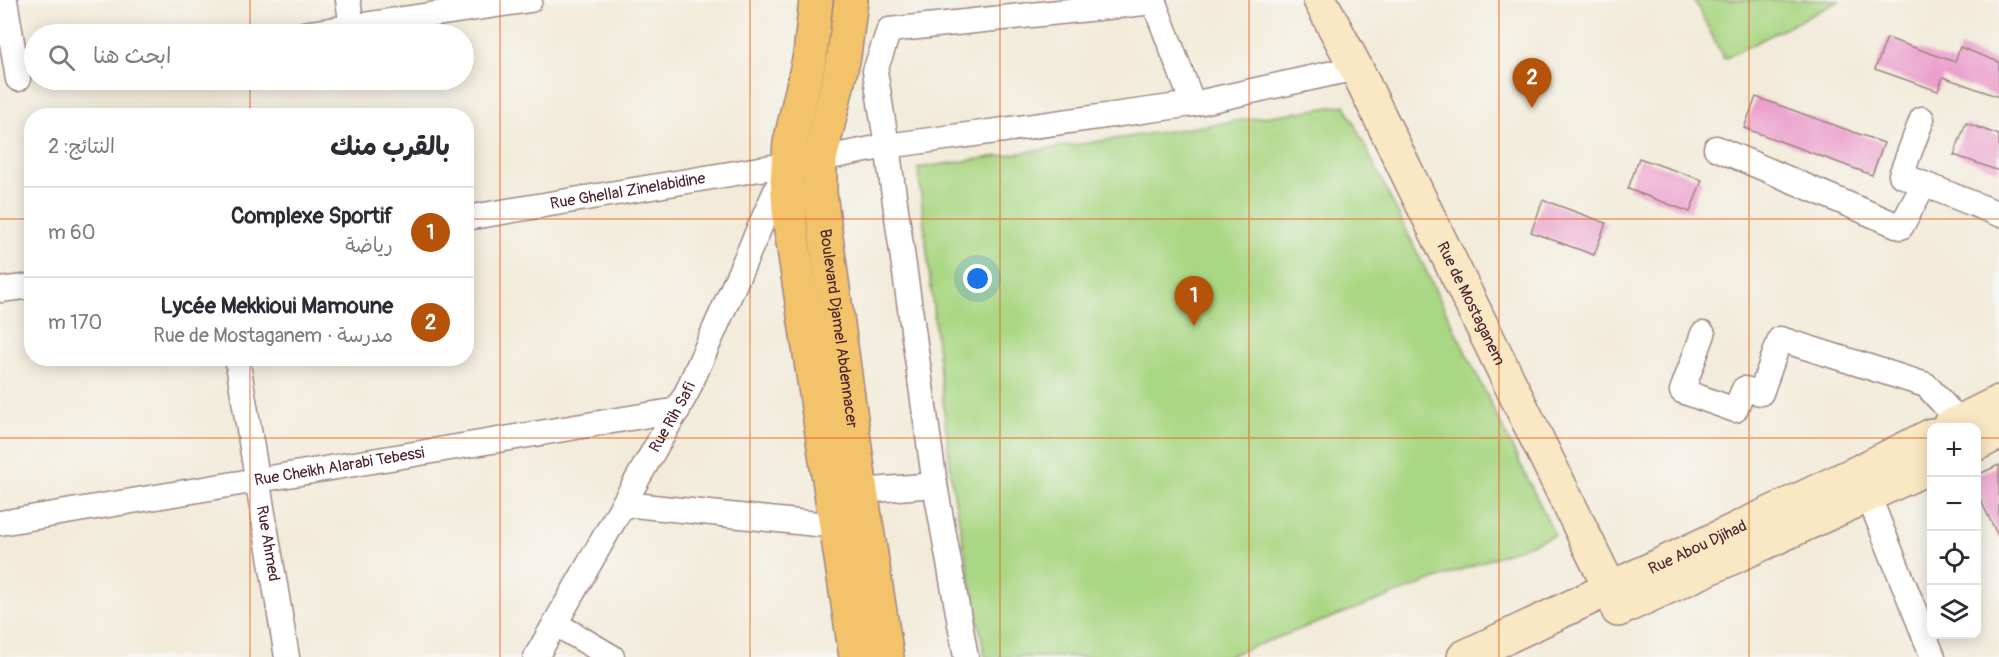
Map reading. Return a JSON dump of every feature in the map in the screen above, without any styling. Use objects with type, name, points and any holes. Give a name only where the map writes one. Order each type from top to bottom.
[{"type":"main road","name":"Boulevard Djamel Abdennacer","points":[[816,0],[810,56],[794,120],[787,165],[790,223],[856,657]]},
{"type":"main road","name":"Boulevard Djamel Abdennacer","points":[[850,0],[841,72],[820,159],[823,218],[887,657]]},
{"type":"main road","name":"Rue de Mostaganem","points":[[1320,0],[1356,68],[1615,599]]},
{"type":"main road","name":"Rue Abou Djihad","points":[[1967,423],[1999,402]]},
{"type":"main road","name":"Rue Abou Djihad","points":[[1981,433],[1999,433]]},
{"type":"main road","name":"Rue Abou Djihad","points":[[1464,657],[1615,599],[1864,484],[1927,447]]},
{"type":"main road","name":"Rue Abou Djihad","points":[[1864,484],[1927,467]]},
{"type":"main road","name":"Rue Abou Djihad","points":[[1516,657],[1615,599]]},
{"type":"street","points":[[5,0],[17,79]]},
{"type":"street","points":[[348,0],[352,24]]},
{"type":"street","points":[[372,24],[530,0]]},
{"type":"street","points":[[966,657],[935,485],[875,71],[889,30],[1154,1],[1193,104]]},
{"type":"street","name":"Rue Ghellal Zinelabidine","points":[[474,217],[787,165],[887,146],[1193,104],[1356,68]]},
{"type":"street","points":[[1922,118],[1901,175],[1999,214]]},
{"type":"street","points":[[1716,148],[1901,227],[1924,184]]},
{"type":"street","name":"Rue Rih Safi","points":[[536,657],[678,410],[787,165]]},
{"type":"street","points":[[0,290],[24,287]]},
{"type":"street","points":[[1703,334],[1682,390],[1735,410],[1744,389],[1761,393],[1780,339],[1926,385],[1949,410],[1951,423]]},
{"type":"street","name":"Rue Ahmed","points":[[238,366],[287,657]]},
{"type":"street","name":"Rue Cheikh Alarabi Tebessi","points":[[0,523],[678,410]]},
{"type":"street","points":[[1864,484],[1933,657]]},
{"type":"street","points":[[861,491],[935,485]]},
{"type":"street","points":[[624,504],[836,526]]},
{"type":"street","points":[[556,624],[612,657]]},
{"type":"green space","points":[[1694,0],[1841,0],[1724,59]]},
{"type":"green space","points":[[1345,105],[1555,535],[1225,657],[985,657],[952,484],[918,168]]},
{"type":"building","points":[[1887,38],[1955,62],[1960,47],[1999,62],[1999,97],[1943,77],[1938,91],[1875,69]]},
{"type":"building","points":[[1756,97],[1884,143],[1872,175],[1744,128]]},
{"type":"building","points":[[1966,123],[1999,135],[1999,171],[1954,155]]},
{"type":"building","points":[[1639,158],[1702,180],[1690,212],[1628,189]]},
{"type":"building","points":[[1543,200],[1606,223],[1594,255],[1531,232]]},
{"type":"building","points":[[1999,465],[1999,538],[1981,501],[1981,473]]},
{"type":"place","name":"Lycée Mekkioui Mamoune","points":[[1532,108]]},
{"type":"place","name":"Complexe Sportif","points":[[1194,326]]}]
